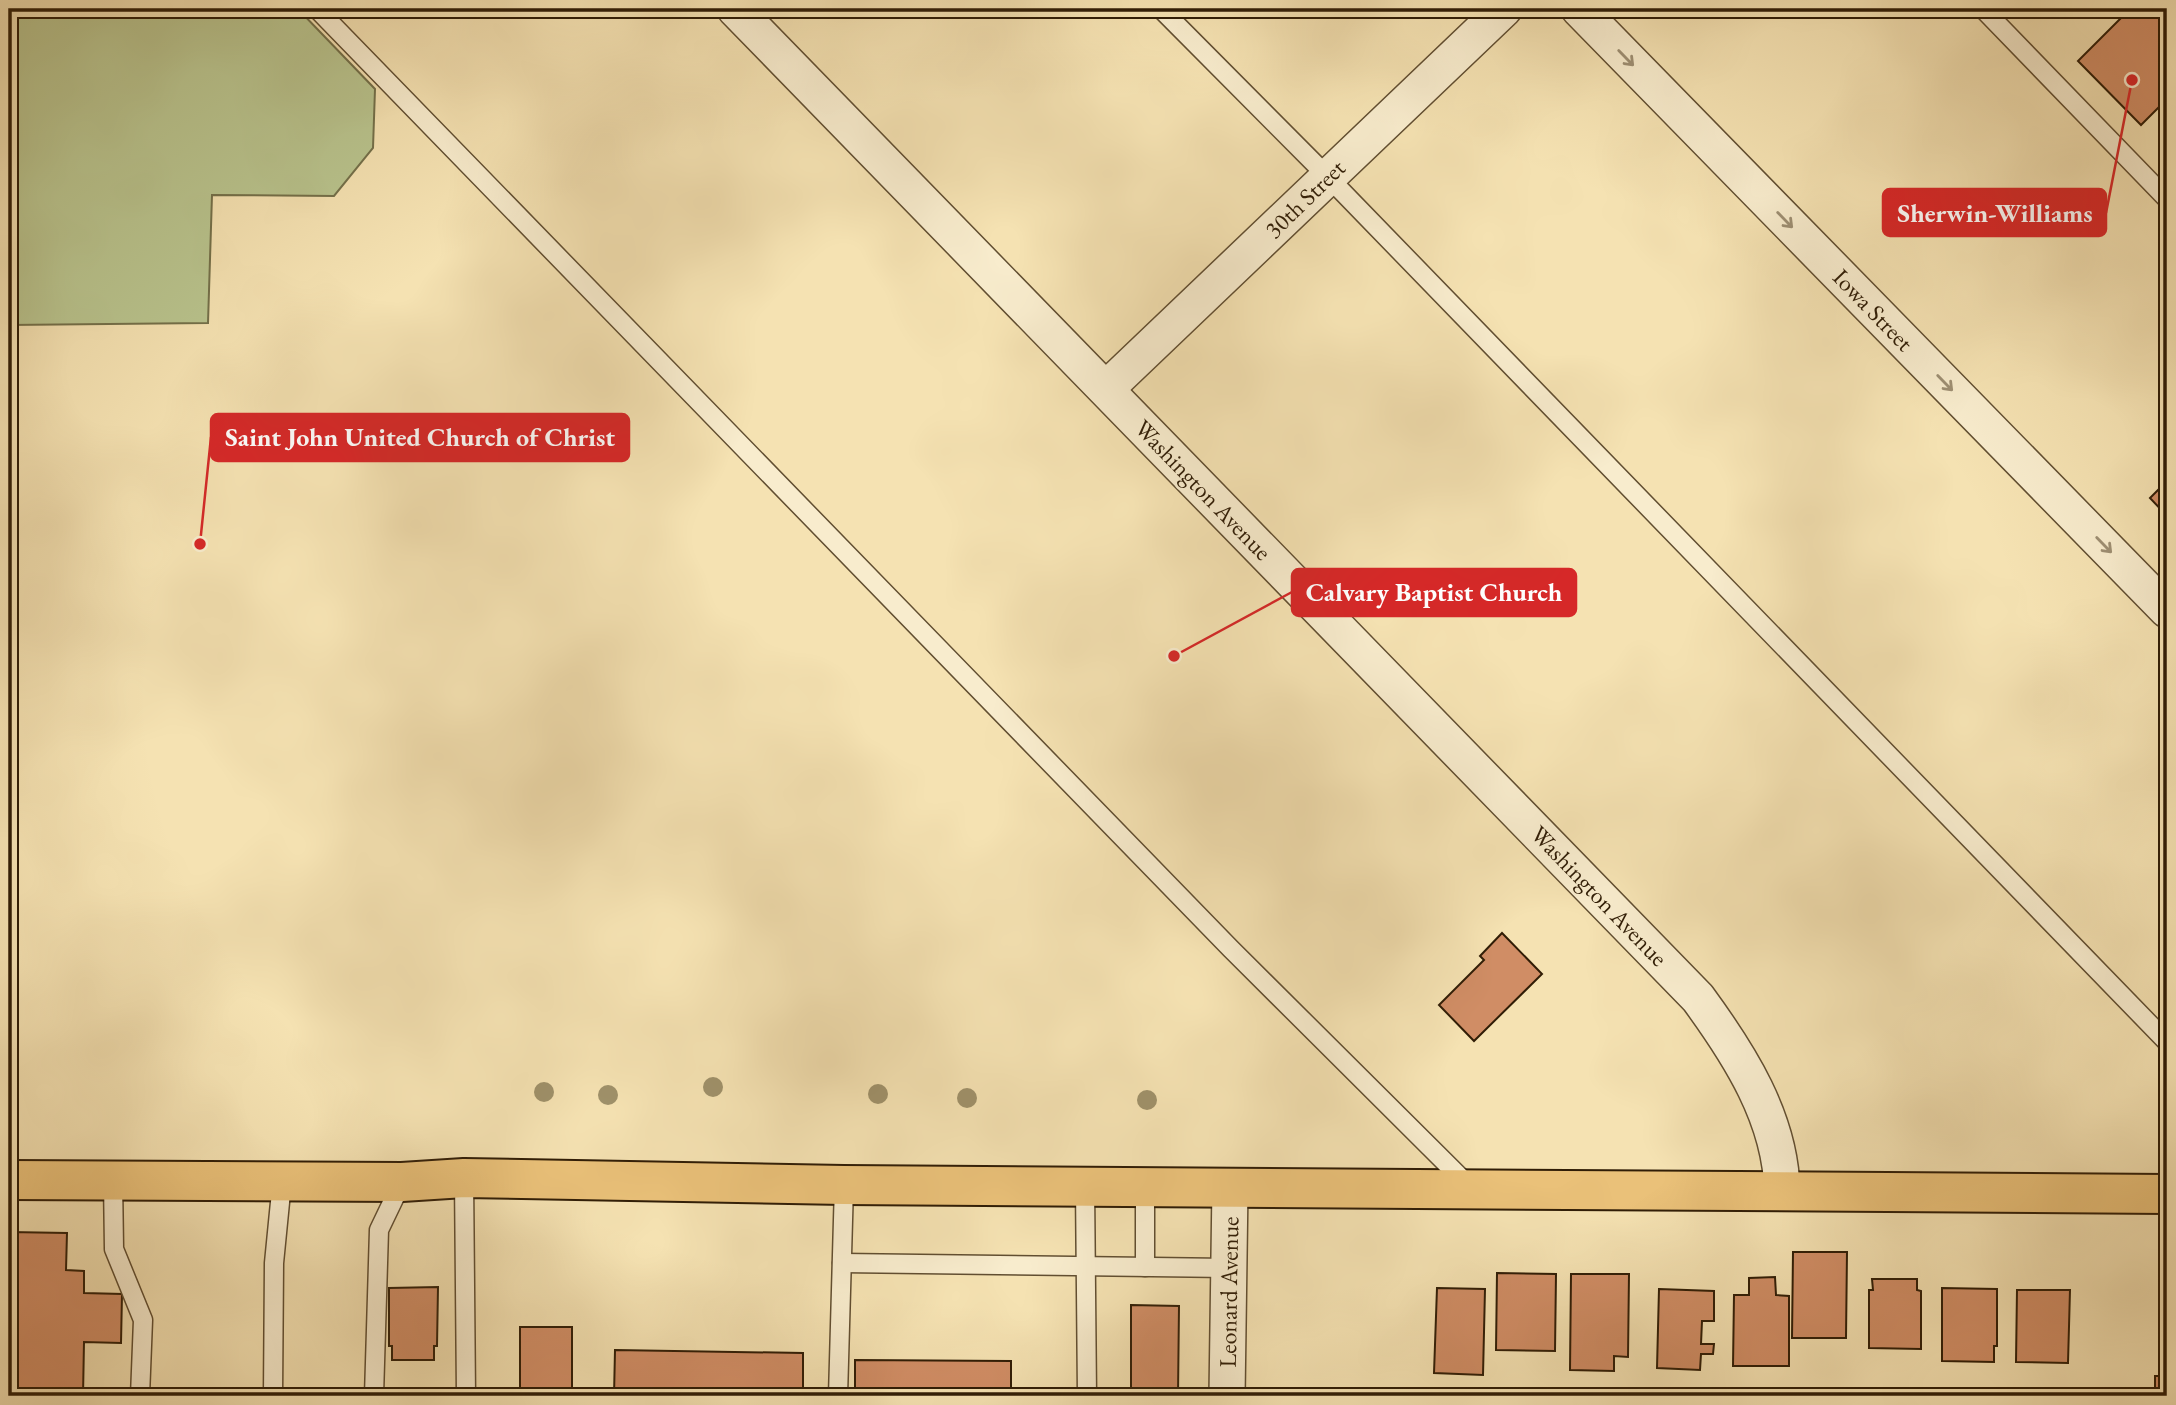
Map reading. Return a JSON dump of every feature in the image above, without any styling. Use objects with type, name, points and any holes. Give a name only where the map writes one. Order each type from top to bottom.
[{"type":"main road","points":[[9,1180],[402,1182],[464,1178],[844,1185],[2167,1194]]},
{"type":"street","name":"Washington Avenue","points":[[735,9],[1698,998],[1728,1039],[1750,1076],[1772,1132],[1782,1174],[1782,1191]]},
{"type":"street","name":"30th Street","points":[[1106,390],[1504,9]]},
{"type":"street","name":"Iowa Street","points":[[1578,9],[2167,610]]},
{"type":"street","name":"Leonard Avenue","points":[[1227,1396],[1230,1187]]},
{"type":"lane","points":[[317,9],[1231,949],[1472,1189]]},
{"type":"lane","points":[[1161,9],[1328,177],[2167,1042]]},
{"type":"lane","points":[[1983,9],[2167,199]]},
{"type":"lane","points":[[464,1178],[466,1396]]},
{"type":"lane","points":[[113,1180],[114,1250],[143,1320],[140,1396]]},
{"type":"lane","points":[[272,1396],[274,1263],[282,1182]]},
{"type":"lane","points":[[374,1396],[379,1230],[402,1182]]},
{"type":"lane","points":[[838,1396],[844,1185]]},
{"type":"lane","points":[[1085,1186],[1087,1396]]},
{"type":"lane","points":[[1145,1187],[1145,1267]]},
{"type":"lane","points":[[842,1263],[1229,1268]]},
{"type":"green space","points":[[9,9],[298,9],[375,89],[373,148],[334,196],[212,195],[208,323],[9,325]]},
{"type":"building","points":[[2130,9],[2167,9],[2167,99],[2141,125],[2078,61]]},
{"type":"building","points":[[2167,481],[2167,516],[2150,498]]},
{"type":"building","points":[[1502,933],[1542,974],[1474,1041],[1439,1005],[1484,960],[1480,956]]},
{"type":"building","points":[[9,1232],[67,1233],[66,1270],[84,1271],[84,1293],[122,1294],[121,1343],[84,1342],[83,1396],[9,1396]]},
{"type":"building","points":[[1793,1252],[1847,1252],[1846,1338],[1792,1338]]},
{"type":"building","points":[[1497,1273],[1556,1274],[1555,1351],[1496,1350]]},
{"type":"building","points":[[1571,1274],[1629,1274],[1628,1357],[1614,1356],[1614,1371],[1570,1370]]},
{"type":"building","points":[[1775,1277],[1776,1295],[1789,1296],[1789,1366],[1733,1366],[1734,1295],[1749,1295],[1749,1278]]},
{"type":"building","points":[[1872,1279],[1917,1279],[1917,1290],[1921,1291],[1921,1349],[1869,1348],[1869,1290],[1873,1290]]},
{"type":"building","points":[[438,1287],[437,1346],[434,1346],[434,1360],[392,1360],[392,1346],[389,1346],[389,1288]]},
{"type":"building","points":[[1437,1288],[1485,1289],[1483,1375],[1434,1373]]},
{"type":"building","points":[[1942,1288],[1997,1289],[1997,1346],[1994,1346],[1994,1362],[1942,1361]]},
{"type":"building","points":[[1659,1289],[1714,1291],[1714,1321],[1702,1321],[1701,1344],[1714,1344],[1713,1354],[1701,1354],[1700,1370],[1657,1368]]},
{"type":"building","points":[[2017,1290],[2070,1290],[2068,1363],[2016,1362]]},
{"type":"building","points":[[1131,1305],[1179,1306],[1178,1396],[1131,1396]]},
{"type":"building","points":[[520,1327],[572,1327],[572,1396],[520,1396]]},
{"type":"building","points":[[615,1350],[803,1353],[803,1396],[614,1396]]},
{"type":"building","points":[[855,1360],[1011,1361],[1011,1396],[855,1396]]},
{"type":"building","points":[[2155,1376],[2167,1376],[2167,1396],[2155,1396]]},
{"type":"place","name":"Sherwin-Williams","points":[[2132,80]]},
{"type":"place","name":"Saint John United Church of Christ","points":[[200,544]]},
{"type":"place","name":"Calvary Baptist Church","points":[[1174,656]]}]
